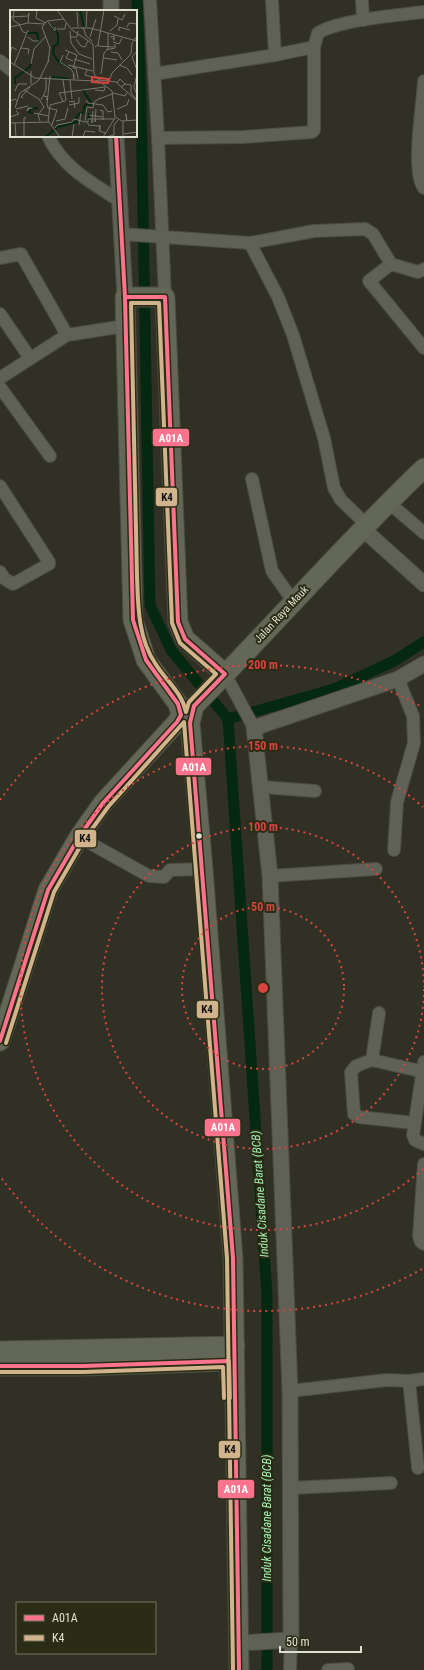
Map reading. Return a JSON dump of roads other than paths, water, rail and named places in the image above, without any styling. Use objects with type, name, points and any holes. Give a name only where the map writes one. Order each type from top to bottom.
[{"type":"main road","points":[[225,679],[185,639],[178,622],[161,297],[129,297],[125,326],[133,620],[146,660],[178,704],[187,710],[190,723],[203,868],[233,1258],[232,1353],[234,1670]]},
{"type":"main road","name":"Jalan Raya Mauk","points":[[0,1041],[48,890],[79,837],[114,790],[187,710],[225,679],[293,601],[388,502],[424,468]]},
{"type":"main road","points":[[0,1351],[83,1358]]},
{"type":"main road","points":[[0,1366],[83,1358],[232,1353]]},
{"type":"main road","points":[[232,1353],[241,1643],[239,1670]]},
{"type":"street","points":[[150,0],[158,138],[161,297]]},
{"type":"street","points":[[272,0],[275,55]]},
{"type":"street","points":[[362,0],[363,20]]},
{"type":"street","points":[[158,138],[243,137],[312,132],[314,130],[314,47],[317,35],[320,31],[363,20],[424,12]]},
{"type":"street","points":[[154,74],[275,55],[314,47]]},
{"type":"street","points":[[0,61],[10,69]]},
{"type":"street","points":[[424,80],[417,165],[420,183],[424,188]]},
{"type":"street","points":[[48,137],[54,150],[70,167],[120,201]]},
{"type":"street","points":[[116,137],[120,201],[128,234],[129,297]]},
{"type":"street","points":[[128,234],[250,243],[314,231],[365,229],[373,234],[391,264],[418,272],[424,269]]},
{"type":"street","points":[[250,243],[278,297],[293,335],[324,438],[334,488],[341,500],[365,527],[424,584]]},
{"type":"street","points":[[0,258],[21,254],[67,335]]},
{"type":"street","points":[[391,264],[369,281],[424,348]]},
{"type":"street","points":[[0,314],[30,358]]},
{"type":"street","points":[[0,378],[67,335],[125,326]]},
{"type":"street","points":[[0,387],[50,456]]},
{"type":"street","points":[[252,479],[272,571],[293,601]]},
{"type":"street","points":[[0,486],[50,562],[49,564],[13,584],[5,579],[0,572]]},
{"type":"street","points":[[388,502],[424,533]]},
{"type":"street","points":[[251,723],[398,679],[424,664]]},
{"type":"street","points":[[225,679],[251,723],[262,788],[270,876],[290,1392],[287,1640],[290,1670]]},
{"type":"street","points":[[394,850],[397,802],[414,743],[413,716],[398,679]]},
{"type":"street","points":[[262,788],[315,791]]},
{"type":"street","points":[[79,837],[149,876],[164,877],[170,870],[203,868]]},
{"type":"street","points":[[270,876],[376,869]]},
{"type":"street","points":[[372,1060],[379,1013]]},
{"type":"street","points":[[414,1123],[359,1117],[354,1114],[351,1072],[356,1066],[372,1060],[423,1068],[414,1123],[419,1141]]},
{"type":"street","points":[[424,1164],[419,1236],[420,1242],[424,1244]]},
{"type":"street","points":[[290,1392],[387,1380],[409,1381],[424,1379]]},
{"type":"street","points":[[409,1381],[418,1468]]},
{"type":"street","points":[[290,1488],[391,1483]]},
{"type":"street","points":[[241,1643],[287,1640]]},
{"type":"street","points":[[328,1670],[348,1670]]},
{"type":"waterway","points":[[137,0],[141,101],[150,605],[171,650],[228,719]]},
{"type":"waterway","points":[[228,719],[334,689],[394,661],[424,642]]},
{"type":"waterway","name":"Induk Cisadane Barat (BCB)","points":[[228,719],[267,1295],[267,1670]]}]
